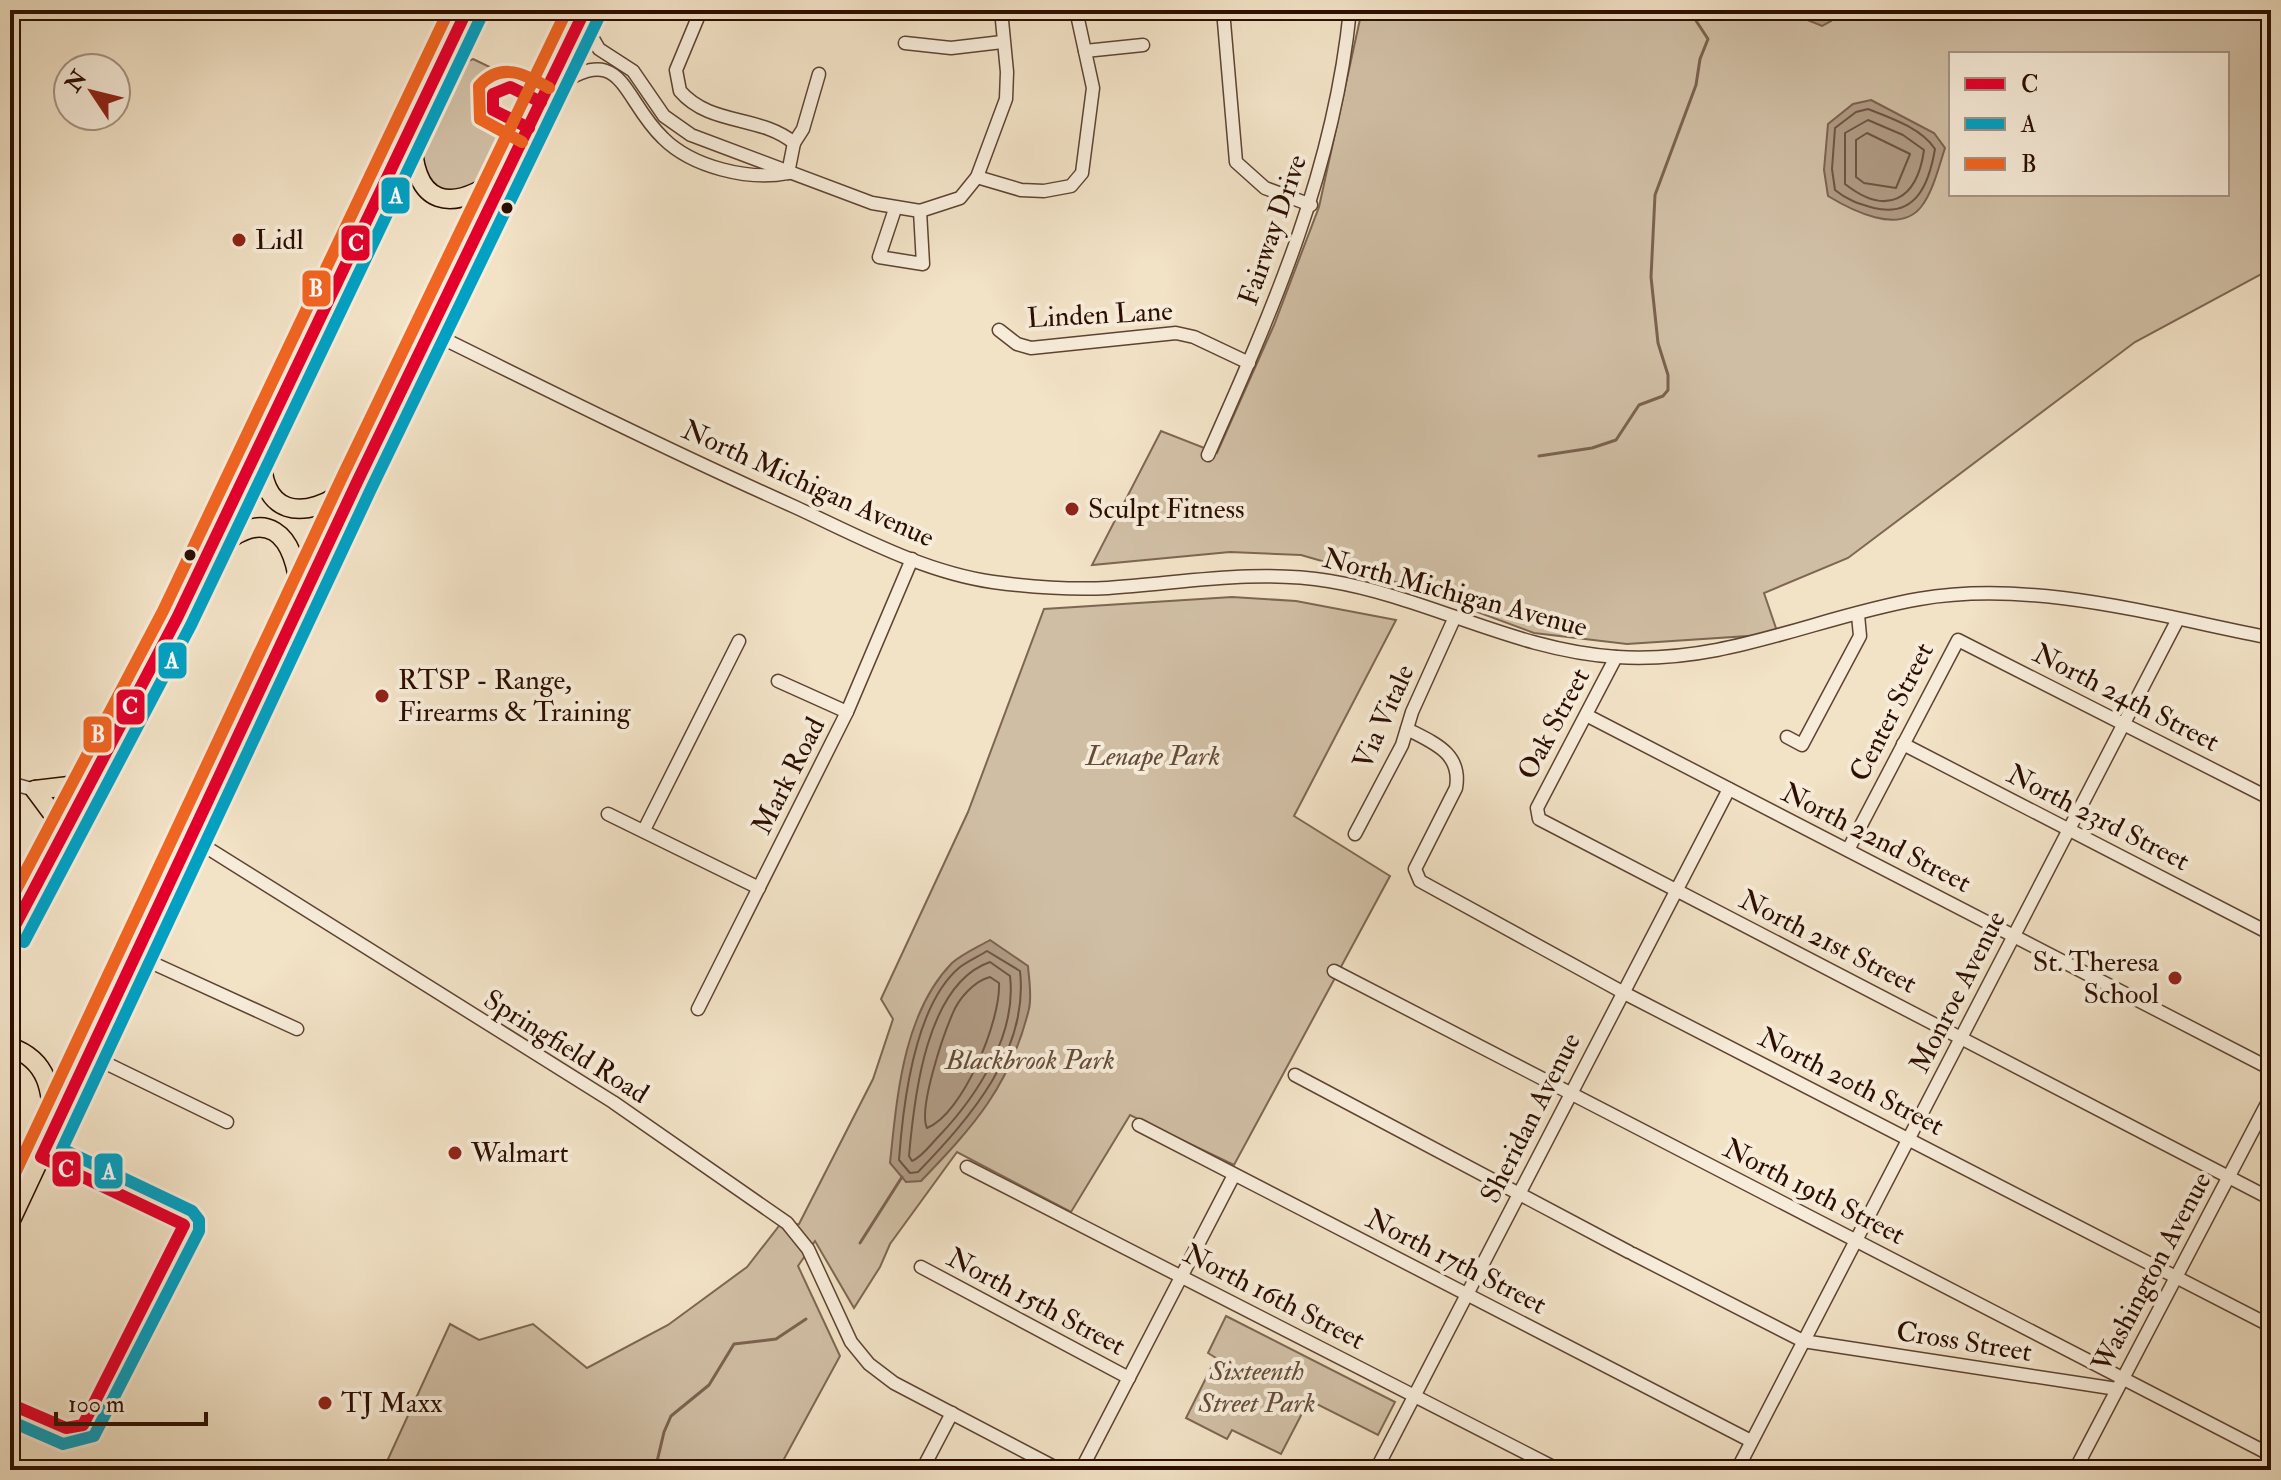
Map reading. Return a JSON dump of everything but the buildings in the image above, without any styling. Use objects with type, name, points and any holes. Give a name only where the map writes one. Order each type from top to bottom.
[{"type":"highway","points":[[10,935],[19,900],[60,844],[205,560],[467,10]]},
{"type":"highway","points":[[10,1222],[357,482],[587,10]]},
{"type":"highway","points":[[412,127],[416,172],[437,195],[456,200],[468,198],[508,171]]},
{"type":"highway","points":[[264,435],[265,480],[273,496],[290,508],[301,511],[319,507],[357,482]]},
{"type":"highway","points":[[205,560],[240,532],[260,529],[273,532],[288,543],[295,555],[301,600]]},
{"type":"highway","points":[[60,844],[55,817],[35,790],[69,786],[100,768]]},
{"type":"highway","points":[[10,1047],[28,1055],[46,1076],[53,1131]]},
{"type":"street","points":[[587,10],[596,45],[637,75],[664,116],[691,135],[767,162],[788,173],[895,209],[920,211],[960,198],[977,177],[1006,99],[1007,72],[1001,10]]},
{"type":"street","points":[[701,10],[676,70],[680,91],[704,111],[773,131],[794,143]]},
{"type":"street","points":[[977,177],[1021,190],[1044,191],[1071,186],[1077,181],[1085,165],[1085,137],[1093,103],[1093,88],[1076,10]]},
{"type":"street","points":[[1223,10],[1236,162],[1265,188],[1311,205]]},
{"type":"street","name":"Fairway Drive","points":[[1208,455],[1249,363],[1311,205],[1323,160],[1350,10]]},
{"type":"street","points":[[905,43],[951,48],[1002,42]]},
{"type":"street","points":[[1085,51],[1143,45]]},
{"type":"street","points":[[545,95],[576,73],[603,71],[624,83],[649,123],[680,152],[698,161],[754,176],[788,173]]},
{"type":"street","points":[[788,173],[794,143],[803,129],[819,74]]},
{"type":"street","points":[[895,209],[879,257],[909,264],[923,264],[920,211]]},
{"type":"street","name":"Linden Lane","points":[[999,330],[1017,344],[1031,348],[1186,334],[1249,363]]},
{"type":"street","name":"North Michigan Avenue","points":[[430,332],[685,458],[912,559],[985,581],[1068,589],[1228,576],[1301,577],[1374,591],[1540,644],[1616,657],[1717,652],[1915,599],[1984,592],[2088,603],[2271,638]]},
{"type":"street","name":"Mark Road","points":[[698,1009],[847,712],[912,559]]},
{"type":"street","points":[[1787,737],[1802,745],[1860,636],[1858,615]]},
{"type":"street","name":"Via Vitale","points":[[1355,834],[1407,729],[1454,619]]},
{"type":"street","name":"Monroe Avenue","points":[[1737,1470],[2177,621]]},
{"type":"street","name":"North 24th Street","points":[[1958,640],[2271,799]]},
{"type":"street","name":"Center Street","points":[[1848,850],[1958,640]]},
{"type":"street","points":[[644,830],[739,641]]},
{"type":"street","name":"Oak Street","points":[[1538,813],[1537,808],[1588,716],[1616,657]]},
{"type":"street","points":[[778,681],[847,712]]},
{"type":"street","name":"North 22nd Street","points":[[1588,716],[2271,1069]]},
{"type":"street","name":"North 20th Street","points":[[1407,729],[1448,752],[1456,764],[1458,777],[1456,788],[1415,874],[1420,881],[1624,992],[2271,1326]]},
{"type":"street","name":"North 23rd Street","points":[[1903,744],[2271,934]]},
{"type":"street","points":[[10,783],[35,790]]},
{"type":"street","name":"Sheridan Avenue","points":[[1376,1470],[1729,789]]},
{"type":"street","name":"North 21st Street","points":[[1538,813],[1539,819],[2271,1199]]},
{"type":"street","points":[[608,814],[759,888]]},
{"type":"street","name":"Springfield Road","points":[[190,837],[613,1102],[787,1223],[808,1249],[839,1320],[858,1352],[894,1383],[1060,1470]]},
{"type":"street","points":[[135,955],[297,1029]]},
{"type":"street","name":"North 19th Street","points":[[1334,971],[1856,1241],[2120,1384],[2271,1455]]},
{"type":"street","points":[[89,1055],[227,1122]]},
{"type":"street","name":"Cross Street","points":[[1295,1075],[1803,1341],[2120,1384]]},
{"type":"street","name":"Washington Avenue","points":[[2075,1470],[2271,1096]]},
{"type":"street","name":"North 17th Street","points":[[1139,1125],[1751,1441]]},
{"type":"street","points":[[41,1157],[184,1225]]},
{"type":"street","name":"North 16th Street","points":[[967,1167],[1559,1470]]},
{"type":"street","points":[[1081,1470],[1234,1175]]},
{"type":"street","name":"North 15th Street","points":[[921,1267],[1129,1378]]},
{"type":"street","points":[[10,1404],[66,1428]]},
{"type":"street","points":[[922,1470],[952,1413]]},
{"type":"green space","points":[[1362,10],[2271,10],[2271,269],[2135,342],[1848,558],[1764,593],[1778,634],[1627,644],[1534,633],[1402,584],[1301,555],[1230,552],[1092,565],[1161,431],[1217,453],[1274,325],[1319,207]]},
{"type":"green space","points":[[473,59],[523,83],[503,79],[489,87],[483,84],[478,93],[485,97],[488,113],[509,128],[486,178],[471,191],[442,190],[423,174],[420,133],[456,60],[464,63]]},
{"type":"green space","name":"Lenape Park","points":[[1232,597],[1296,601],[1396,620],[1294,816],[1390,876],[1234,1165],[1130,1115],[1071,1212],[957,1152],[890,1244],[880,1267],[854,1308],[815,1241],[798,1266],[840,1356],[778,1470],[383,1470],[450,1324],[479,1340],[533,1324],[587,1368],[668,1325],[747,1267],[779,1226],[799,1224],[873,1079],[893,1019],[881,999],[968,812],[1044,609]]},
{"type":"green space","name":"Sixteenth Street Park","points":[[1226,1316],[1395,1402],[1378,1435],[1309,1400],[1281,1454],[1232,1430],[1227,1439],[1186,1418],[1216,1358],[1208,1353]]},
{"type":"water","points":[[1783,10],[1834,10],[1831,21],[1822,26]]},
{"type":"water","points":[[1871,100],[1934,133],[1945,148],[1925,201],[1912,215],[1900,219],[1888,220],[1862,213],[1828,196],[1824,170],[1828,124],[1853,104]]},
{"type":"water","points":[[990,940],[1028,966],[1030,1004],[1021,1036],[1000,1083],[973,1123],[921,1181],[906,1182],[890,1163],[900,1084],[913,1031],[936,983],[952,963]]},
{"type":"waterway","points":[[1539,456],[1592,448],[1616,440],[1639,405],[1663,396],[1668,390],[1668,375],[1658,343],[1651,277],[1655,195],[1696,85],[1700,59],[1708,39],[1689,10]]},
{"type":"waterway","points":[[860,1243],[902,1177]]},
{"type":"waterway","points":[[655,1470],[671,1416],[709,1385],[734,1344],[776,1339],[806,1319]]},
{"type":"transit line","name":"B","points":[[10,901],[163,611],[449,10]]},
{"type":"transit line","name":"C","points":[[10,935],[177,618],[467,10]]},
{"type":"transit line","name":"B","points":[[10,1184],[343,475],[567,10]]},
{"type":"transit line","name":"C","points":[[10,1404],[66,1428],[83,1425],[184,1225],[41,1157],[357,482],[585,10]]},
{"type":"transit line","name":"A","points":[[24,942],[191,625],[481,17]]},
{"type":"transit line","name":"A","points":[[10,1421],[63,1444],[94,1436],[199,1231],[199,1220],[192,1211],[62,1149],[371,489],[599,17]]},
{"type":"transit line","name":"B","points":[[522,142],[480,119],[479,86],[496,74],[513,72],[549,88]]},
{"type":"transit line","name":"C","points":[[529,128],[493,110],[493,94],[510,87],[541,102]]},
{"type":"place","name":"Lidl","points":[[239,240]]},
{"type":"place","name":"Sculpt Fitness","points":[[1072,509]]},
{"type":"place","name":"RTSP - Range, Firearms & Training","points":[[382,696]]},
{"type":"place","name":"St. Theresa School","points":[[2175,978]]},
{"type":"place","name":"Walmart","points":[[455,1153]]},
{"type":"place","name":"TJ Maxx","points":[[325,1403]]},
{"type":"park label","name":"Blackbrook Park","points":[[1030,1060]]}]
